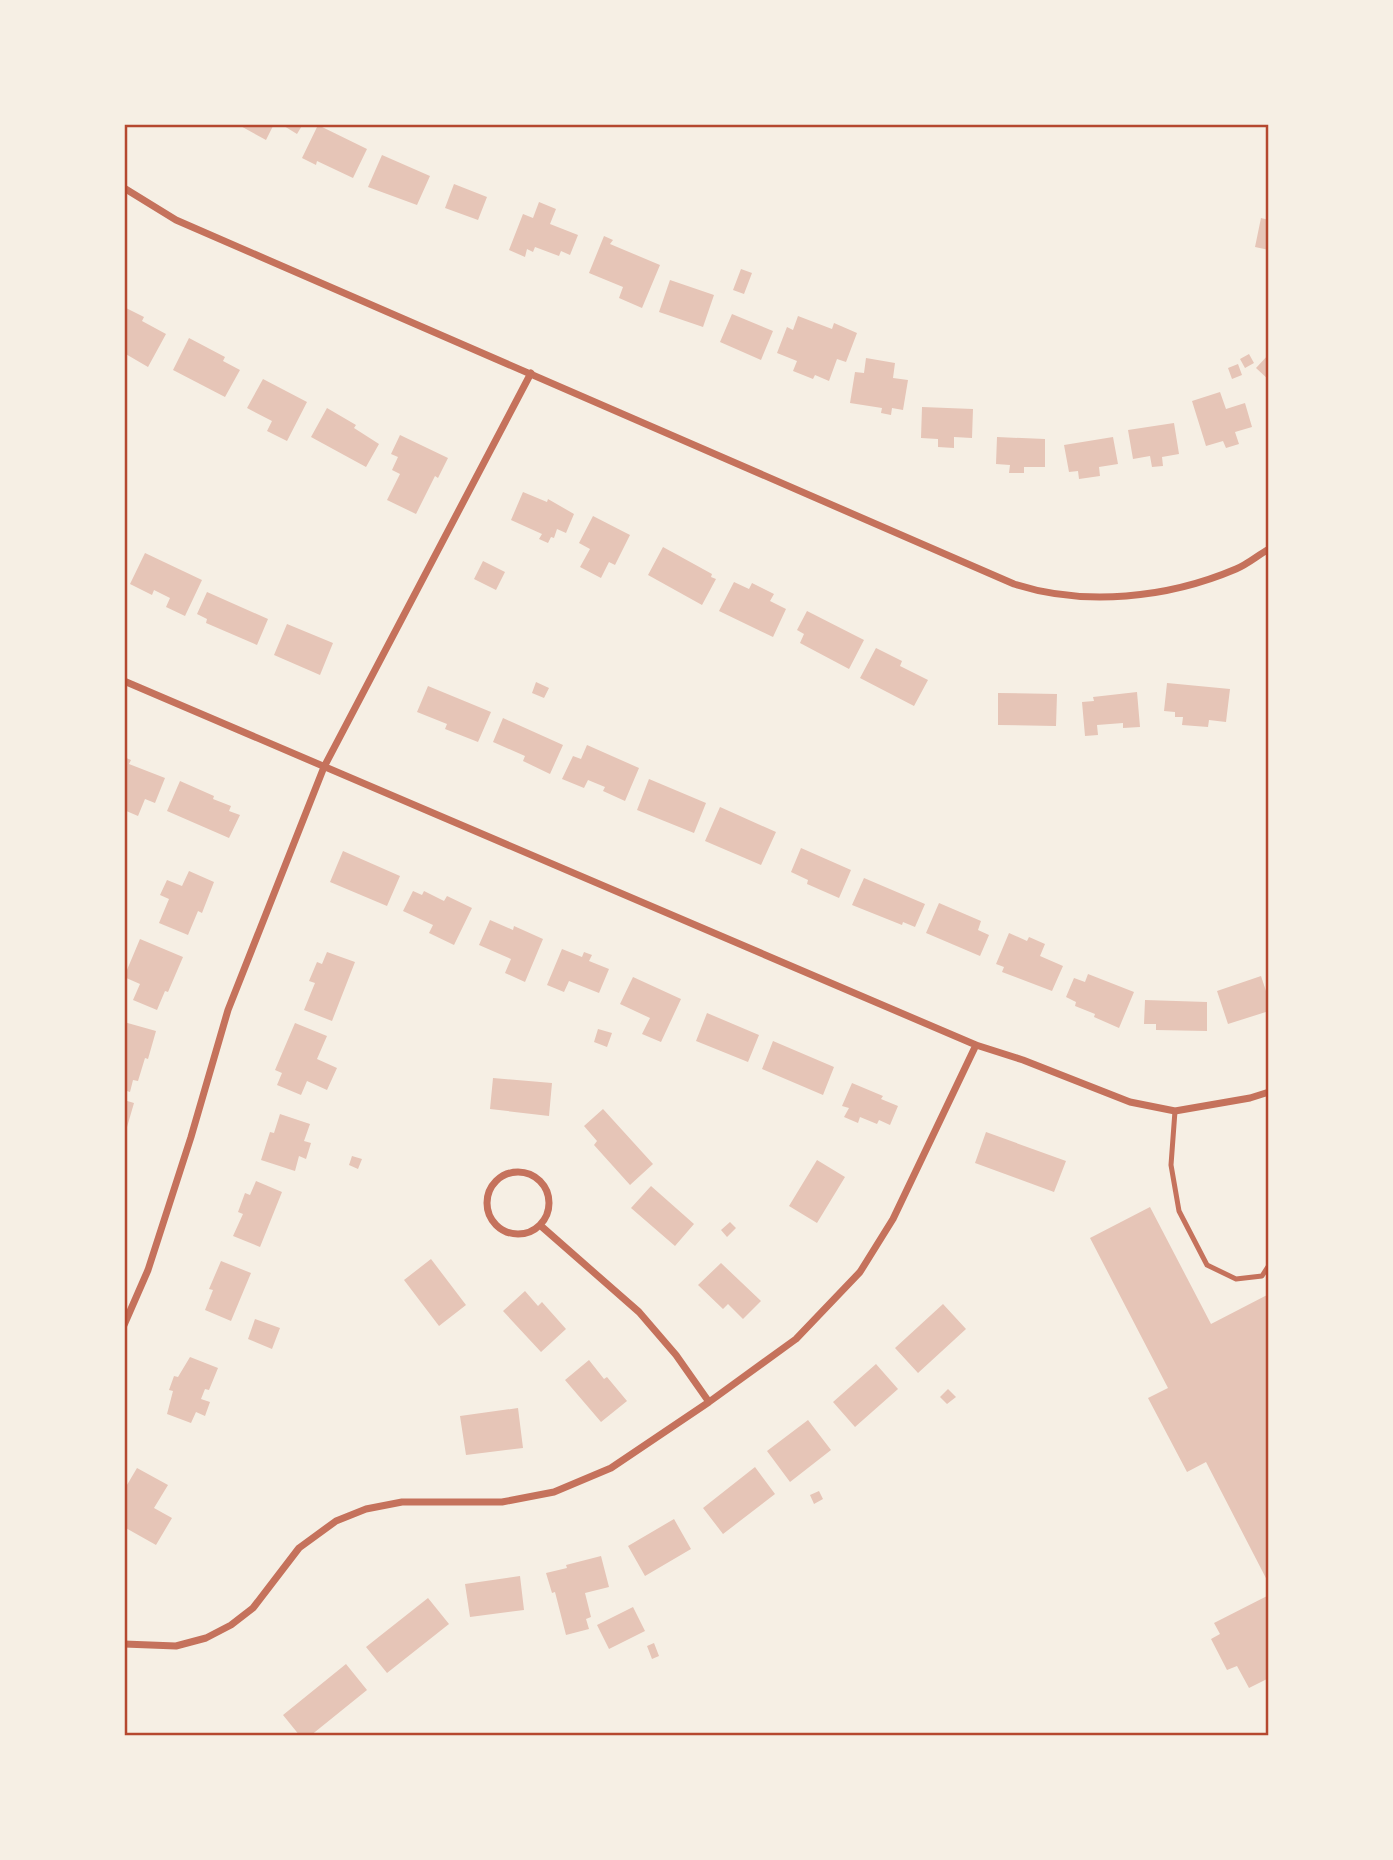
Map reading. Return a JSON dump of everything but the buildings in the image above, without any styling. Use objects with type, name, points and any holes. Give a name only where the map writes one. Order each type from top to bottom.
[{"type":"street","points":[[124,188],[176,220],[1001,578],[1040,592],[1085,597],[1162,592],[1237,568],[1269,549]]},
{"type":"street","points":[[124,1325],[148,1270],[228,1010],[324,767],[531,373]]},
{"type":"street","points":[[124,681],[976,1045],[1023,1060],[1129,1102],[1175,1111],[1250,1098],[1269,1092]]},
{"type":"street","points":[[124,1644],[176,1646],[206,1638],[231,1625],[253,1608],[299,1548],[336,1521],[366,1509],[402,1502],[502,1502],[554,1492],[611,1468],[709,1402],[796,1339],[860,1272],[893,1219],[976,1045]]},
{"type":"street","points":[[520,1172],[538,1180],[549,1197],[550,1207],[541,1226],[522,1235],[502,1230],[489,1215],[488,1194],[492,1185],[500,1178],[520,1172]]},
{"type":"street","points":[[541,1226],[639,1312],[676,1356],[709,1402]]},
{"type":"lane","points":[[1175,1111],[1171,1165],[1179,1211],[1207,1265],[1236,1279],[1262,1276],[1269,1265]]}]
